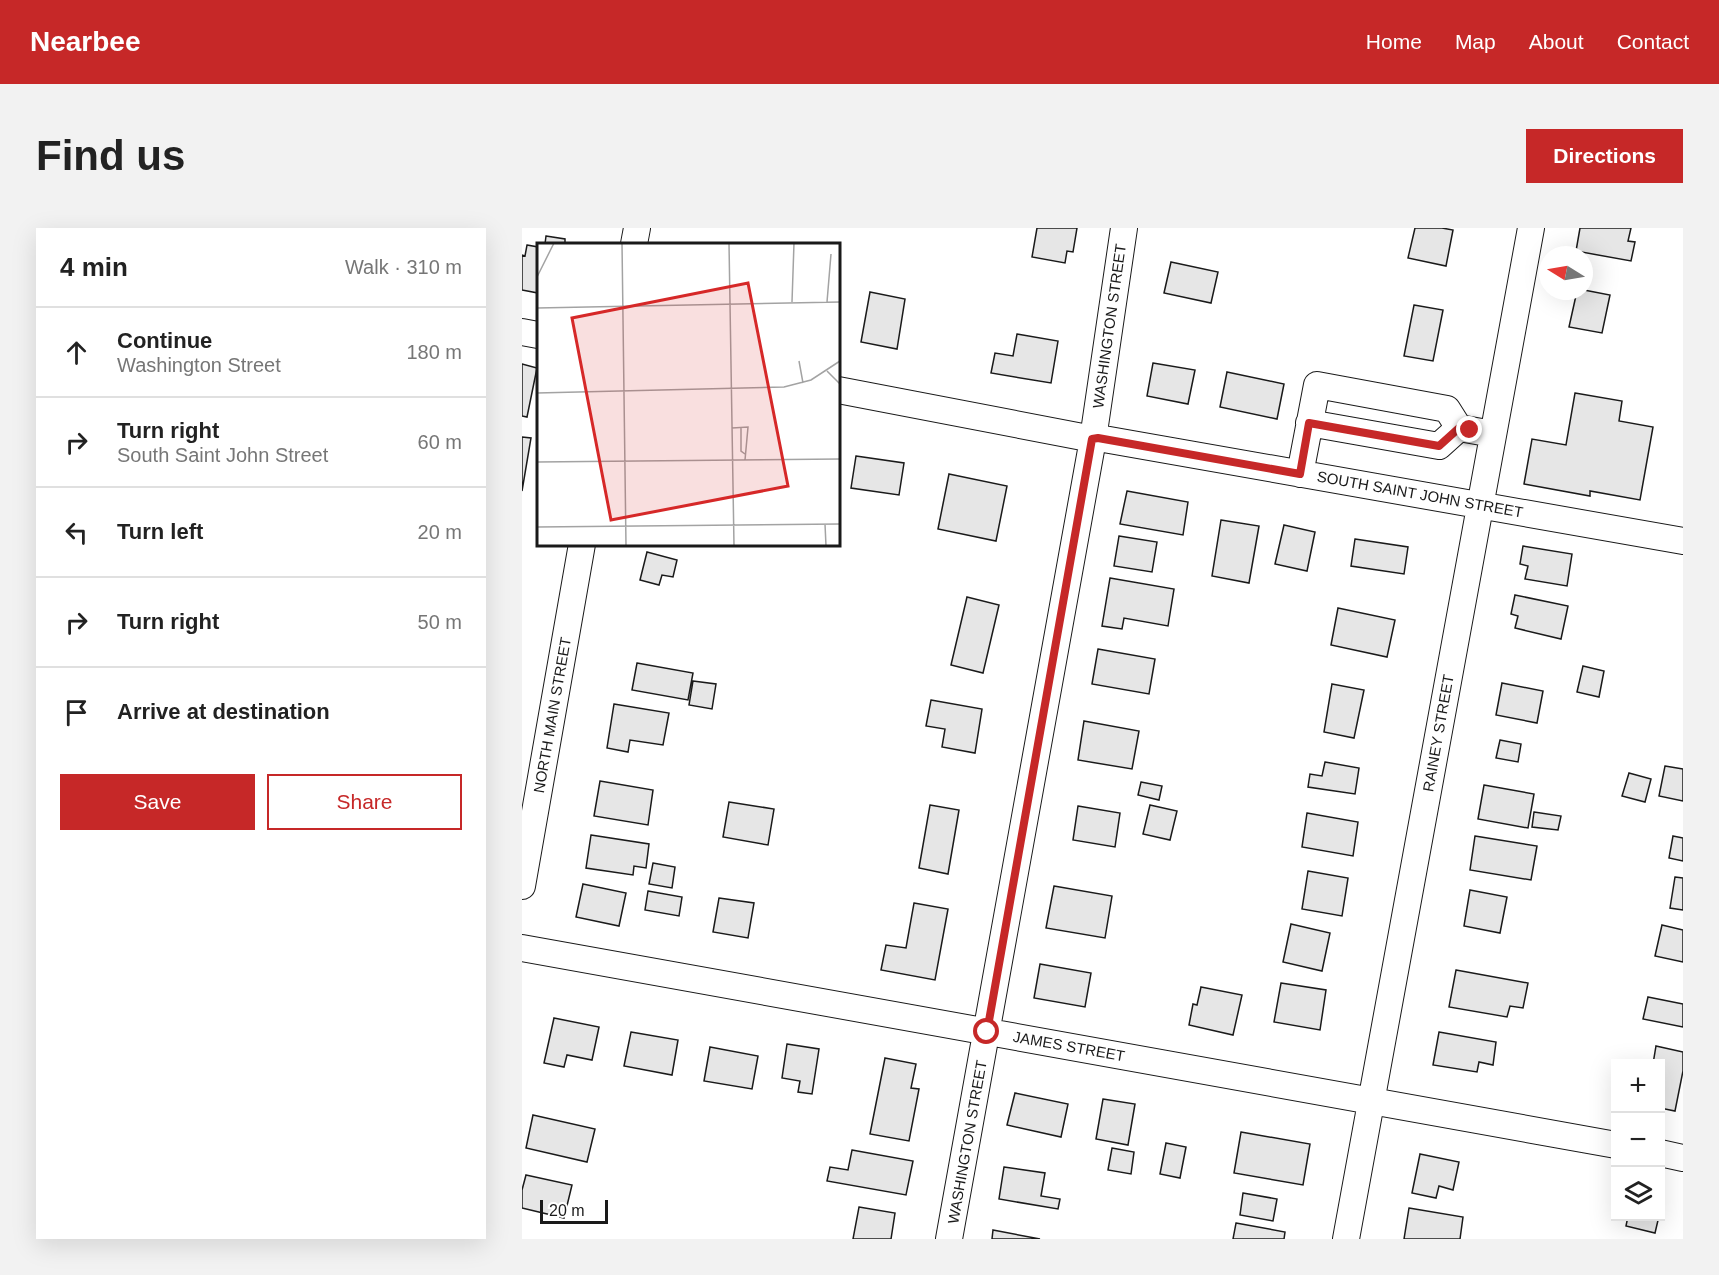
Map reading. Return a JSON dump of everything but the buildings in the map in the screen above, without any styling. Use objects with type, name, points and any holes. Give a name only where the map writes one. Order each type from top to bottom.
[{"type":"street","points":[[634,243],[637,228]]},
{"type":"street","name":"WASHINGTON STREET","points":[[949,1239],[1092,439],[1124,228]]},
{"type":"street","name":"RAINEY STREET","points":[[1346,1239],[1531,228]]},
{"type":"street","points":[[522,332],[537,335]]},
{"type":"street","points":[[1300,474],[1317,386],[1447,410],[1459,428],[1493,434]]},
{"type":"street","name":"SOUTH SAINT JOHN STREET","points":[[840,390],[1092,439],[1098,438],[1683,541]]},
{"type":"street","points":[[1309,423],[1439,446],[1459,428]]},
{"type":"street","name":"NORTH MAIN STREET","points":[[522,886],[582,546]]},
{"type":"street","name":"JAMES STREET","points":[[522,948],[1611,1144]]},
{"type":"street","points":[[1665,1154],[1683,1158]]},
{"type":"route","points":[[987,1032],[1092,439],[1098,438],[1300,474],[1309,423],[1439,446],[1459,428],[1470,430]]}]
